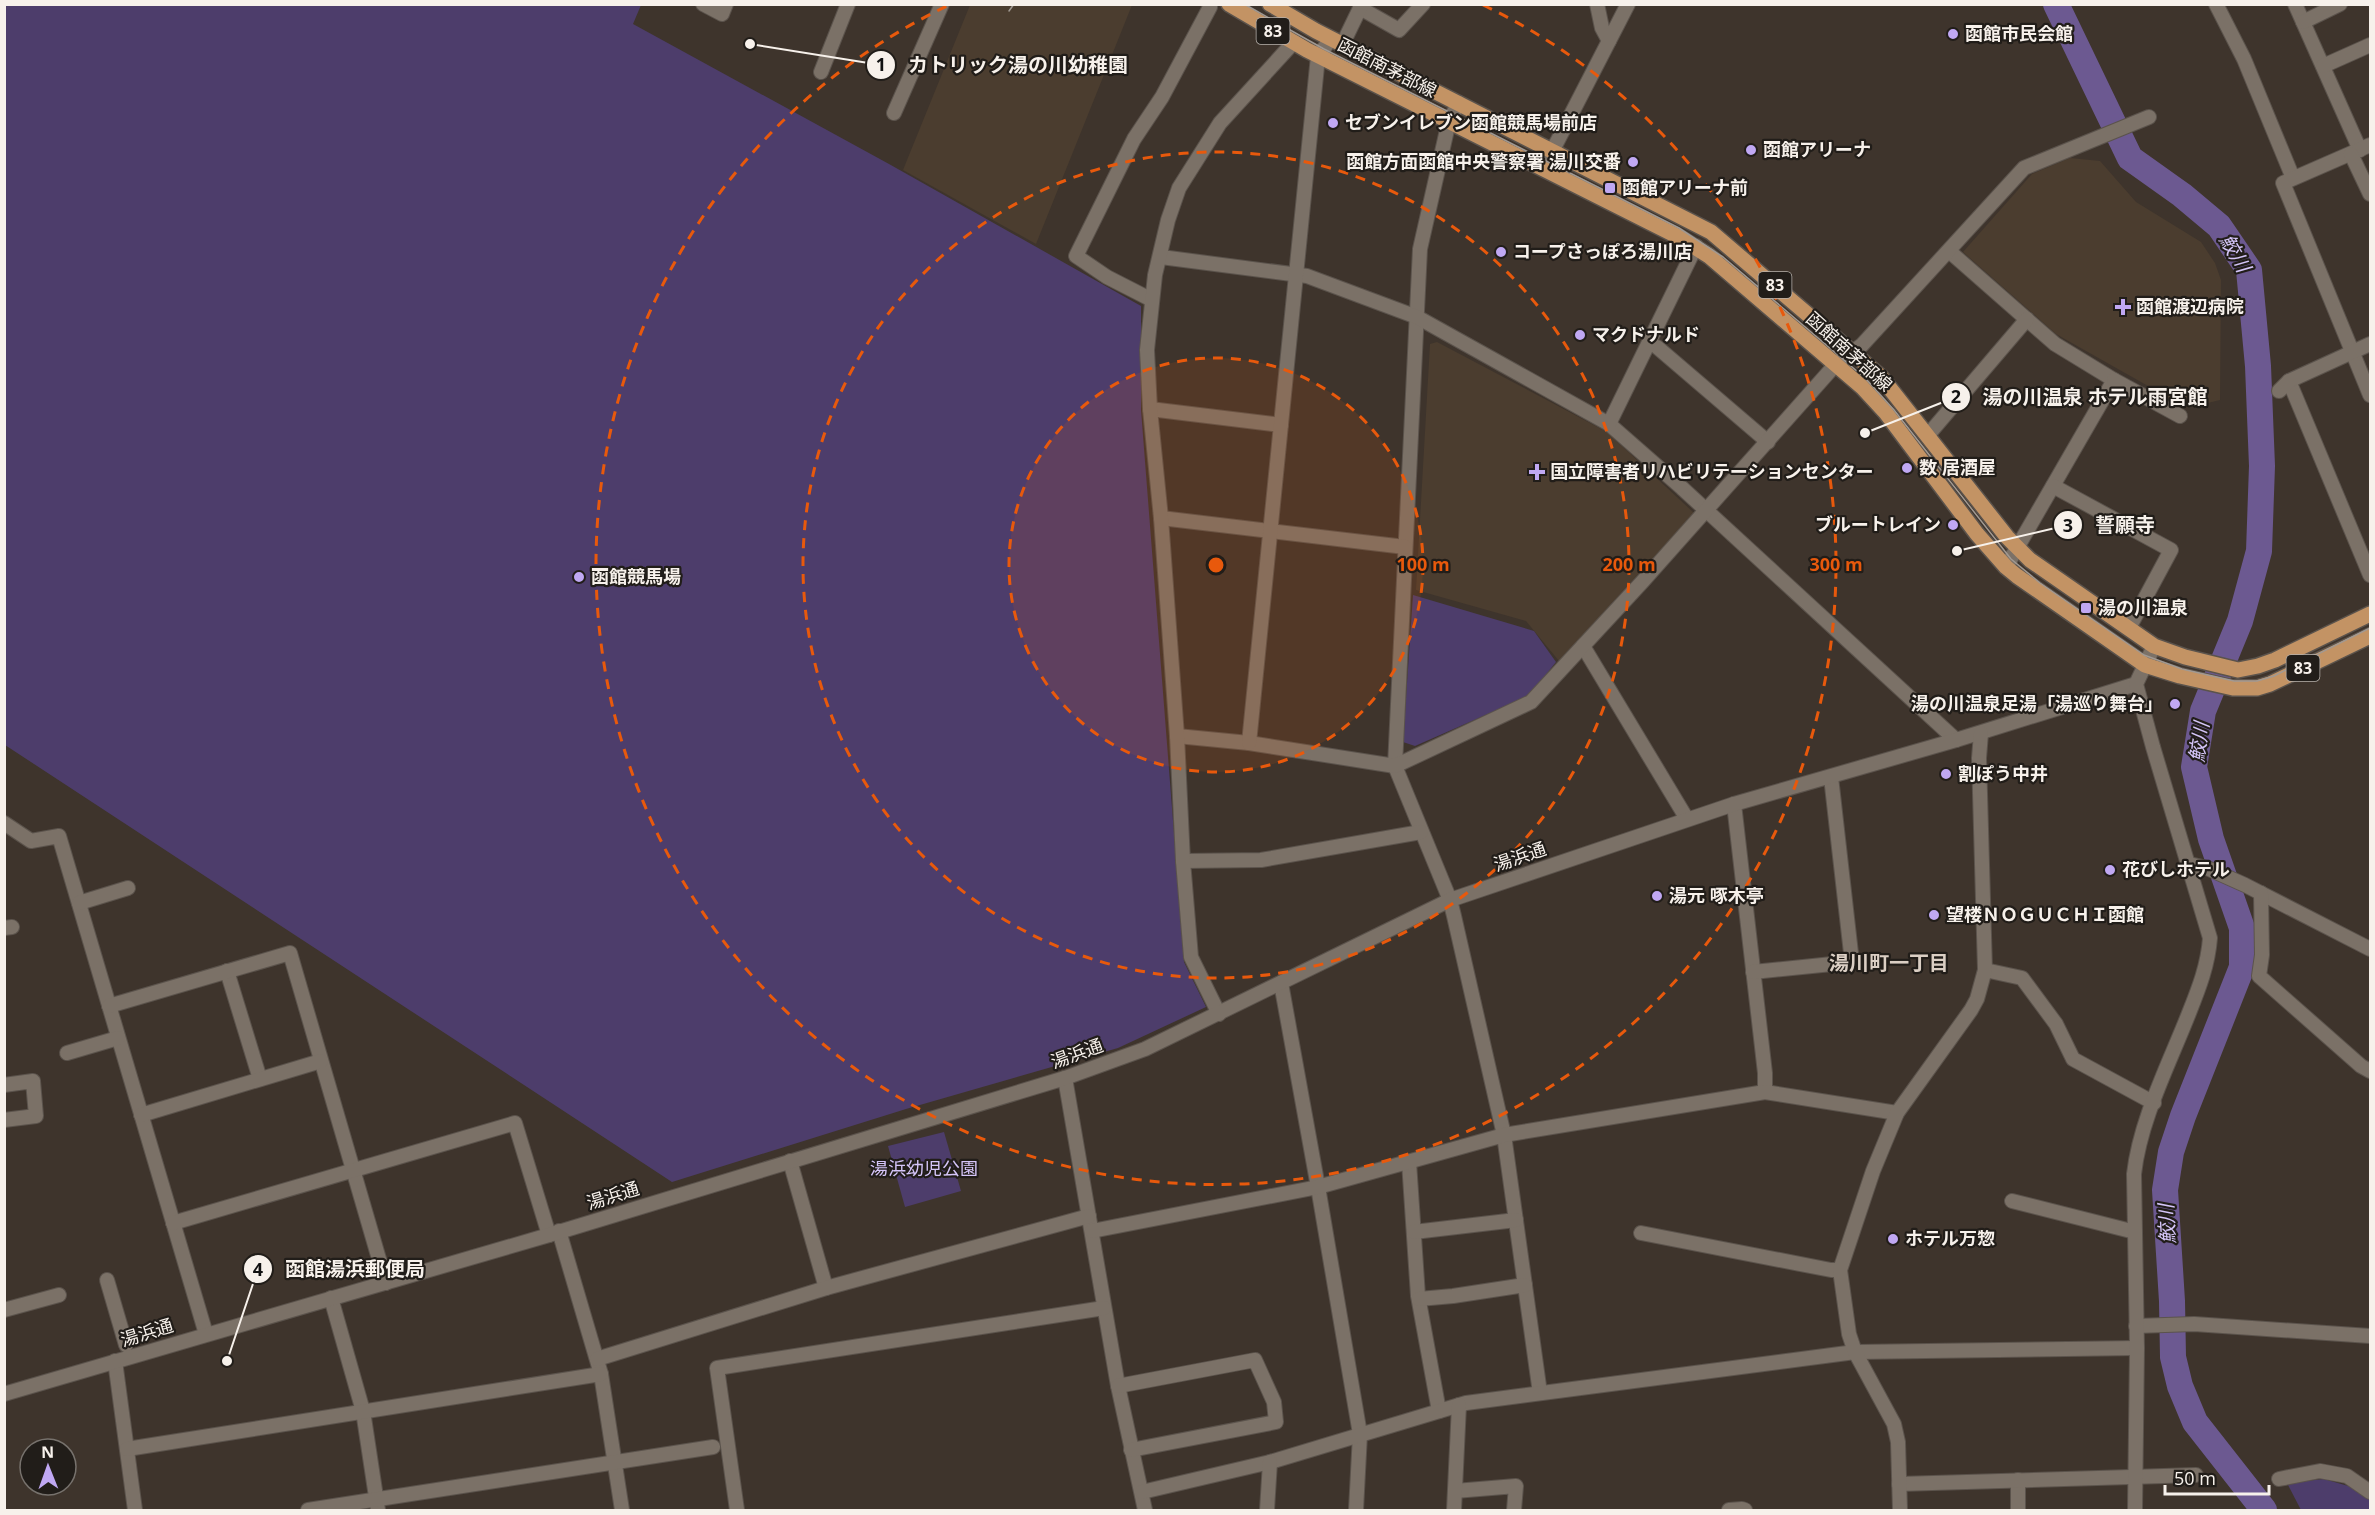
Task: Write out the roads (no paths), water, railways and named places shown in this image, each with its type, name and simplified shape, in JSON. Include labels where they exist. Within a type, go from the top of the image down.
[{"type":"main road","name":"函館南茅部線","points":[[1229,4],[1318,56],[1696,246],[1862,387],[1886,413],[1977,534],[2007,567],[2145,664],[2233,688],[2257,688],[2270,684],[2370,636]]},
{"type":"main road","name":"函館南茅部線","points":[[1270,4],[1331,39],[1711,232],[1854,352],[1885,381],[2017,548],[2030,560],[2154,646],[2203,662],[2238,670],[2275,660],[2370,614]]},
{"type":"street","points":[[703,4],[722,14],[726,4]]},
{"type":"street","points":[[821,72],[848,4]]},
{"type":"street","points":[[894,113],[942,4]]},
{"type":"street","points":[[1347,35],[1361,6],[1399,30],[1423,4]]},
{"type":"street","points":[[1597,4],[1602,28],[1609,41]]},
{"type":"street","points":[[1543,169],[1628,4]]},
{"type":"street","points":[[2216,4],[2244,59],[2293,178]]},
{"type":"street","points":[[2295,4],[2360,149],[2370,194]]},
{"type":"street","points":[[2303,22],[2340,4]]},
{"type":"street","points":[[1152,300],[1107,277],[1076,256],[1134,139],[1162,97],[1210,7]]},
{"type":"street","points":[[1249,743],[1318,56],[1331,39]]},
{"type":"street","points":[[1219,1014],[1191,957],[1183,861],[1177,736],[1147,350],[1155,275],[1168,220],[1179,188],[1220,123],[1293,43]]},
{"type":"street","points":[[2323,66],[2370,45]]},
{"type":"street","points":[[1459,103],[1449,121],[1420,249],[1395,766],[1450,900],[1504,1135],[1540,1393]]},
{"type":"street","points":[[1177,736],[1249,743],[1395,766],[1531,702],[1706,511],[1836,364],[1854,352],[2024,168],[2149,117]]},
{"type":"street","points":[[2360,149],[2283,183],[2370,395]]},
{"type":"street","points":[[1610,424],[1696,246]]},
{"type":"street","points":[[1949,251],[2055,344],[2180,416]]},
{"type":"street","points":[[1161,257],[1297,274],[1417,317],[1610,424],[1956,740]]},
{"type":"street","points":[[1928,435],[2027,319]]},
{"type":"street","points":[[2370,344],[2284,386],[2370,575]]},
{"type":"street","points":[[1657,347],[1768,442]]},
{"type":"street","points":[[2007,567],[2114,380]]},
{"type":"street","points":[[1150,409],[1281,425]]},
{"type":"street","points":[[2053,486],[2171,550],[2129,628]]},
{"type":"street","points":[[1161,518],[1405,547]]},
{"type":"street","points":[[1583,646],[1687,819]]},
{"type":"street","points":[[2135,1510],[2137,1347],[2134,1174],[2136,1158],[2142,1134],[2208,959],[2210,938],[2136,684],[2154,646]]},
{"type":"street","name":"湯浜通","points":[[4,1394],[554,1233],[1065,1078],[1145,1049],[1450,900],[1734,804],[1981,733],[2136,684]]},
{"type":"street","points":[[1900,1510],[1898,1442],[1894,1424],[1855,1352],[1849,1334],[1840,1270],[1873,1171],[1897,1113],[1971,1010],[1977,999],[1985,970],[1979,758],[1981,733]]},
{"type":"street","points":[[1753,972],[1852,962],[1831,777]]},
{"type":"street","points":[[1734,804],[1765,1092]]},
{"type":"street","points":[[4,823],[31,841],[59,836],[206,1334]]},
{"type":"street","points":[[1183,861],[1261,860],[1421,832]]},
{"type":"street","points":[[2189,864],[2207,868],[2245,885],[2370,949]]},
{"type":"street","points":[[79,903],[129,888]]},
{"type":"street","points":[[2261,893],[2262,956],[2259,976],[2361,1066],[2370,1071]]},
{"type":"street","points":[[109,1006],[290,953],[386,1283]]},
{"type":"street","points":[[1985,970],[2022,978],[2056,1024],[2073,1059],[2154,1103]]},
{"type":"street","points":[[227,971],[260,1079]]},
{"type":"street","points":[[1281,983],[1360,1434],[1356,1510]]},
{"type":"street","points":[[67,1053],[118,1038]]},
{"type":"street","points":[[141,1116],[321,1061]]},
{"type":"street","points":[[1065,1078],[1118,1386],[1145,1510]]},
{"type":"street","points":[[4,1084],[33,1081],[36,1116],[4,1119]]},
{"type":"street","points":[[1092,1231],[1318,1187],[1504,1135],[1765,1092],[1897,1113]]},
{"type":"street","points":[[174,1222],[515,1122],[597,1359],[622,1510]]},
{"type":"street","points":[[790,1161],[826,1288]]},
{"type":"street","points":[[1409,1162],[1419,1299],[1439,1411]]},
{"type":"street","points":[[2012,1202],[2135,1232]]},
{"type":"street","points":[[597,1359],[826,1288],[1089,1216]]},
{"type":"street","points":[[1413,1232],[1516,1220]]},
{"type":"street","points":[[1641,1233],[1830,1270],[1840,1270]]},
{"type":"street","points":[[107,1280],[126,1345]]},
{"type":"street","points":[[1419,1299],[1525,1285]]},
{"type":"street","points":[[5,1305],[59,1294]]},
{"type":"street","points":[[332,1298],[363,1411],[377,1505]]},
{"type":"street","points":[[737,1510],[717,1368],[1104,1308]]},
{"type":"street","points":[[2136,1326],[2189,1324],[2370,1336]]},
{"type":"street","points":[[1142,1492],[1270,1462],[1460,1405],[1540,1393],[1855,1352],[2137,1347]]},
{"type":"street","points":[[1118,1386],[1255,1360],[1274,1402],[1276,1422],[1131,1450]]},
{"type":"street","points":[[115,1361],[135,1510]]},
{"type":"street","points":[[127,1449],[601,1374]]},
{"type":"street","points":[[1454,1510],[1460,1405]]},
{"type":"street","points":[[308,1510],[377,1505],[615,1462],[713,1447]]},
{"type":"street","points":[[1267,1510],[1270,1462]]},
{"type":"street","points":[[2279,1479],[2320,1472],[2347,1476],[2370,1492]]},
{"type":"street","points":[[1899,1484],[2196,1475]]},
{"type":"street","points":[[2018,1480],[2018,1510]]},
{"type":"street","points":[[1455,1491],[1515,1486],[1514,1510]]},
{"type":"street","points":[[1729,1510],[1745,1510]]},
{"type":"waterway","name":"鮫川","points":[[2056,4],[2130,158],[2182,195],[2219,226],[2249,270],[2258,366],[2262,466],[2259,551],[2240,621],[2203,711],[2194,767],[2211,839],[2242,928],[2242,967],[2183,1116],[2171,1152],[2165,1190],[2173,1357],[2180,1386],[2195,1422],[2264,1510]]},
{"type":"tram line","points":[[1009,11],[1014,4]]},
{"type":"tram line","points":[[1244,4],[1324,49],[1679,228],[1723,257],[1865,378],[1894,410],[2011,559],[2040,583],[2144,655],[2182,669],[2234,681],[2257,681],[2274,676],[2370,628]]},
{"type":"place","name":"函館市民会館","points":[[1953,34]]},
{"type":"place","name":"カトリック湯の川幼稚園","points":[[750,44]]},
{"type":"place","name":"セブンイレブン函館競馬場前店","points":[[1333,123]]},
{"type":"place","name":"函館アリーナ","points":[[1751,150]]},
{"type":"place","name":"函館方面函館中央警察署 湯川交番","points":[[1633,162]]},
{"type":"place","name":"函館アリーナ前","points":[[1610,188]]},
{"type":"place","name":"コープさっぽろ湯川店","points":[[1501,252]]},
{"type":"place","name":"函館渡辺病院","points":[[2123,307]]},
{"type":"place","name":"マクドナルド","points":[[1580,335]]},
{"type":"place","name":"湯の川温泉 ホテル雨宮館","points":[[1865,433]]},
{"type":"place","name":"数 居酒屋","points":[[1907,468]]},
{"type":"place","name":"国立障害者リハビリテーションセンター","points":[[1537,472]]},
{"type":"place","name":"ブルートレイン","points":[[1953,525]]},
{"type":"place","name":"誓願寺","points":[[1957,551]]},
{"type":"place","name":"函館競馬場","points":[[579,577]]},
{"type":"place","name":"湯の川温泉","points":[[2086,608]]},
{"type":"place","name":"湯の川温泉足湯「湯巡り舞台」","points":[[2175,704]]},
{"type":"place","name":"割ぽう中井","points":[[1946,774]]},
{"type":"place","name":"花びしホテル","points":[[2110,870]]},
{"type":"place","name":"湯元 啄木亭","points":[[1657,896]]},
{"type":"place","name":"望楼ＮＯＧＵＣＨＩ函館","points":[[1934,915]]},
{"type":"place","name":"ホテル万惣","points":[[1893,1239]]},
{"type":"place","name":"函館湯浜郵便局","points":[[227,1361]]},
{"type":"district","name":"湯川町一丁目","points":[[1889,963]]},
{"type":"park label","name":"湯浜幼児公園","points":[[924,1169]]}]
